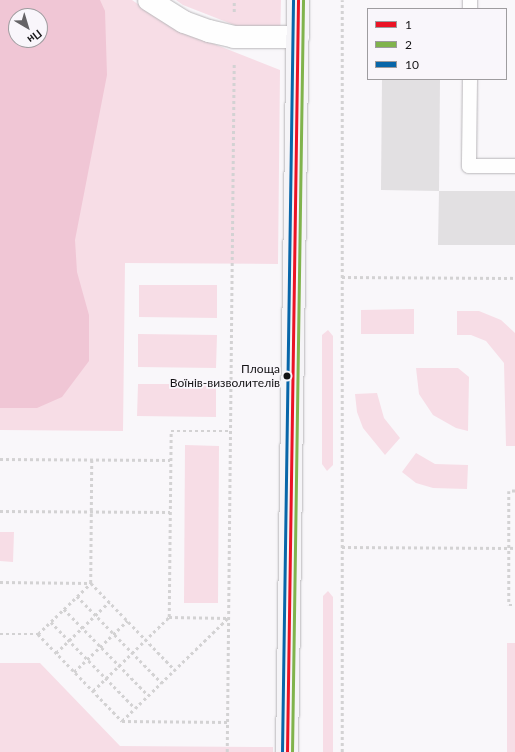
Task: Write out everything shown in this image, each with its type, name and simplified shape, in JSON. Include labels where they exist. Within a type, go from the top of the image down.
[{"type":"main road","points":[[287,752],[290,377],[298,0]]},
{"type":"street","points":[[150,0],[184,22],[234,37],[298,37]]},
{"type":"lane","points":[[470,80],[469,166],[515,166]]},
{"type":"path","points":[[342,0],[342,752]]},
{"type":"path","points":[[227,752],[234,37]]},
{"type":"path","points":[[342,277],[515,278]]},
{"type":"path","points":[[93,691],[169,617],[171,431],[230,431]]},
{"type":"path","points":[[0,459],[170,460]]},
{"type":"path","points":[[92,460],[91,583],[175,670]]},
{"type":"path","points":[[515,491],[509,491],[510,605],[515,605]]},
{"type":"path","points":[[0,511],[170,512]]},
{"type":"path","points":[[342,547],[515,548]]},
{"type":"path","points":[[0,582],[91,583]]},
{"type":"path","points":[[0,634],[38,634],[91,583]]},
{"type":"path","points":[[77,596],[162,683]]},
{"type":"path","points":[[56,653],[109,602]]},
{"type":"path","points":[[64,609],[148,695]]},
{"type":"path","points":[[169,617],[229,618]]},
{"type":"path","points":[[122,721],[229,618]]},
{"type":"path","points":[[74,672],[127,621]]},
{"type":"path","points":[[51,622],[135,708]]},
{"type":"path","points":[[38,634],[122,721],[228,722]]},
{"type":"shaded area","points":[[0,0],[132,0],[171,27],[280,70],[278,264],[125,263],[123,431],[0,430]]},
{"type":"shaded area","points":[[0,0],[100,0],[105,11],[107,75],[75,240],[77,272],[89,315],[89,361],[62,397],[37,408],[0,408]]},
{"type":"shaded area","points":[[176,0],[281,0],[280,43],[183,5]]},
{"type":"shaded area","points":[[139,285],[217,285],[217,318],[139,317]]},
{"type":"shaded area","points":[[414,309],[414,334],[361,334],[361,310]]},
{"type":"shaded area","points":[[457,311],[479,311],[501,320],[515,333],[515,446],[506,446],[504,363],[486,341],[471,335],[457,335]]},
{"type":"shaded area","points":[[328,330],[333,336],[333,465],[327,471],[322,464],[322,335]]},
{"type":"shaded area","points":[[138,334],[217,335],[216,368],[138,367]]},
{"type":"shaded area","points":[[416,368],[458,368],[469,377],[468,431],[456,428],[433,415],[419,394]]},
{"type":"shaded area","points":[[138,384],[216,384],[216,417],[137,416]]},
{"type":"shaded area","points":[[377,393],[384,418],[400,438],[385,455],[363,428],[357,412],[355,394]]},
{"type":"shaded area","points":[[185,445],[219,446],[218,603],[184,603]]},
{"type":"shaded area","points":[[416,453],[435,464],[468,465],[467,489],[433,488],[416,483],[402,472]]},
{"type":"shaded area","points":[[0,532],[14,532],[13,562],[0,561]]},
{"type":"shaded area","points":[[328,591],[333,597],[333,752],[323,752],[323,596]]},
{"type":"shaded area","points":[[507,643],[515,643],[515,752],[507,752]]},
{"type":"shaded area","points":[[0,663],[40,663],[120,746],[273,747],[273,752],[0,752]]},
{"type":"building","points":[[382,80],[440,80],[439,191],[381,190]]},
{"type":"building","points":[[439,191],[515,191],[515,245],[438,245]]},
{"type":"transit line","name":"10","points":[[282,752],[293,0]]},
{"type":"transit line","name":"1","points":[[287,752],[298,0]]},
{"type":"transit line","name":"2","points":[[292,752],[303,0]]},
{"type":"place","name":"Площа Воїнів-визволителів","points":[[287,376]]}]
